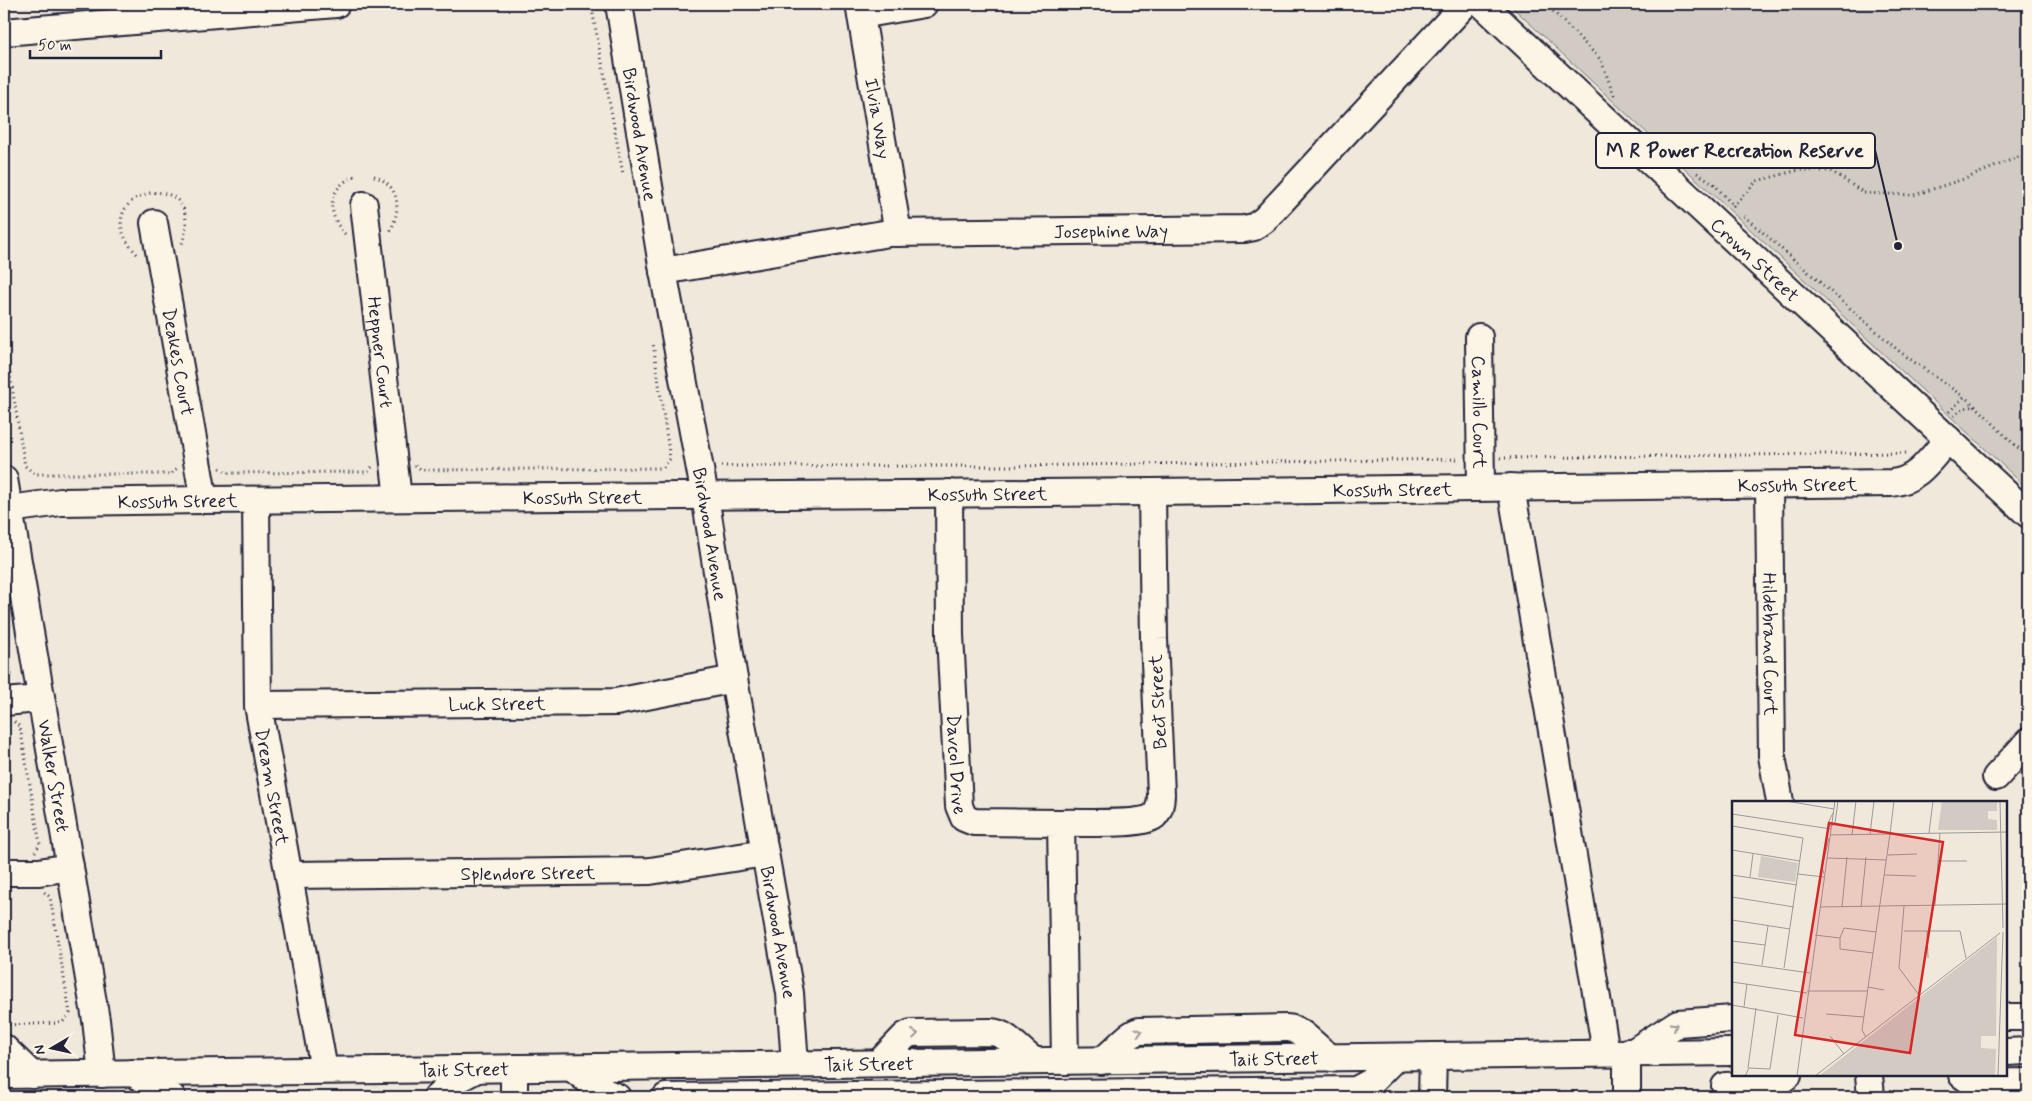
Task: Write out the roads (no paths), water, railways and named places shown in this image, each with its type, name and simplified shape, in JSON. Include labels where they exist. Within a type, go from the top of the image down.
[{"type":"street","points":[[4,32],[191,10],[336,4]]},
{"type":"street","name":"Birdwood Avenue","points":[[619,4],[663,271],[705,496],[734,679],[790,993],[795,1064]]},
{"type":"street","points":[[860,9],[924,4]]},
{"type":"street","name":"Josephine Way","points":[[663,271],[860,236],[898,233],[1244,229],[1254,227],[1264,220],[1465,4]]},
{"type":"street","name":"Crown Street","points":[[1482,4],[2028,514]]},
{"type":"street","name":"Ilvia Way","points":[[860,9],[898,233]]},
{"type":"street","name":"Heppner Court","points":[[364,205],[398,498]]},
{"type":"street","name":"Deakes Court","points":[[154,223],[204,500]]},
{"type":"street","name":"Camillo Court","points":[[1479,337],[1481,487]]},
{"type":"street","name":"Kossuth Street","points":[[7,512],[61,502],[1769,485],[1906,481],[1920,471],[1941,432]]},
{"type":"street","name":"Walker Street","points":[[4,479],[7,512],[96,1020],[102,1074]]},
{"type":"street","name":"Hildebrand Court","points":[[1769,485],[1772,756],[1780,801]]},
{"type":"street","points":[[1511,487],[1622,1052],[1627,1097]]},
{"type":"street","name":"Bect Street","points":[[1061,823],[1138,821],[1152,817],[1159,809],[1161,794],[1154,639],[1152,492]]},
{"type":"street","name":"Davcol Drive","points":[[949,493],[950,635],[960,811],[966,819],[980,823],[1061,823]]},
{"type":"street","name":"Dream Street","points":[[256,500],[258,706],[324,1070]]},
{"type":"street","name":"Luck Street","points":[[258,706],[616,702],[734,679]]},
{"type":"street","points":[[7,711],[40,699]]},
{"type":"street","points":[[1996,777],[2028,742]]},
{"type":"street","points":[[1061,823],[1065,1061]]},
{"type":"street","name":"Splendore Street","points":[[289,876],[650,871],[765,853]]},
{"type":"street","points":[[14,872],[70,867]]},
{"type":"street","points":[[2007,1017],[2028,1017]]},
{"type":"street","points":[[1622,1052],[1678,1023],[1732,1019]]},
{"type":"street","points":[[4,1048],[34,1079],[4,1091]]},
{"type":"street","points":[[2007,1052],[2028,1051]]},
{"type":"street","name":"Tait Street","points":[[34,1079],[133,1073],[1395,1058],[1622,1052],[1732,1052]]},
{"type":"street","points":[[1432,1056],[1432,1097]]},
{"type":"street","points":[[666,1097],[1356,1090],[1371,1082],[1395,1058]]},
{"type":"street","points":[[514,1068],[514,1097]]},
{"type":"street","points":[[572,1068],[600,1090],[617,1097]]},
{"type":"street","points":[[437,1097],[458,1079],[477,1069]]},
{"type":"street","points":[[133,1073],[172,1097]]},
{"type":"street","points":[[1725,1086],[1776,1084],[1787,1076]]},
{"type":"street","points":[[1869,1076],[1871,1097]]},
{"type":"street","points":[[1964,1076],[1973,1082],[2028,1082]]},
{"type":"place","name":"M R Power Recreation Reserve","points":[[1898,246]]}]
